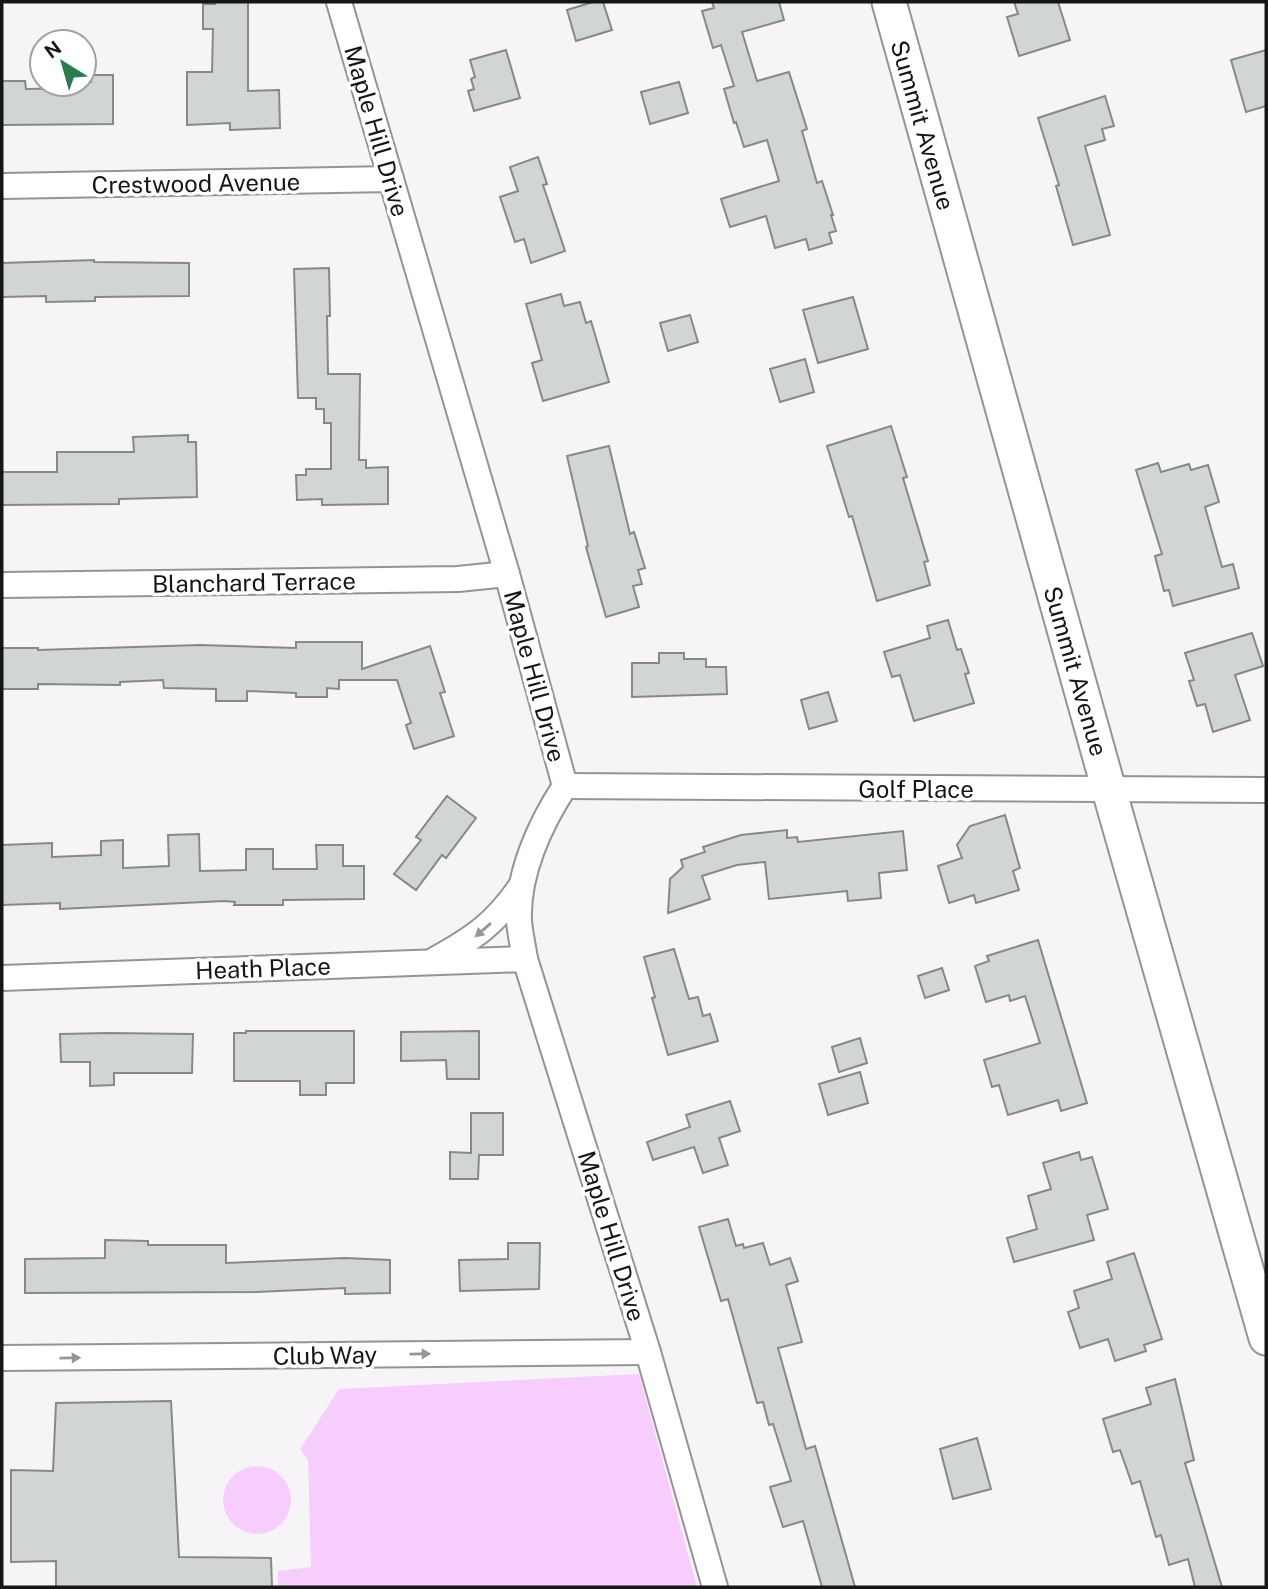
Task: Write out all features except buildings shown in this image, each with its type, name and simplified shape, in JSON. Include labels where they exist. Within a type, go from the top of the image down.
[{"type":"street","name":"Maple Hill Drive","points":[[339,2],[507,575],[565,786],[553,804],[536,841],[523,883],[519,919],[525,959],[648,1352],[715,1587]]},
{"type":"street","name":"Summit Avenue","points":[[889,2],[1109,790],[1266,1338]]},
{"type":"street","name":"Crestwood Avenue","points":[[2,186],[391,179]]},
{"type":"street","name":"Blanchard Terrace","points":[[2,585],[458,579],[507,575]]},
{"type":"street","name":"Golf Place","points":[[565,786],[1266,790]]},
{"type":"street","points":[[429,962],[470,940],[503,912],[523,883]]},
{"type":"street","name":"Heath Place","points":[[2,978],[525,959]]},
{"type":"street","name":"Club Way","points":[[2,1358],[648,1352]]},
{"type":"shaded area","points":[[639,1374],[697,1587],[278,1587],[278,1571],[311,1567],[308,1460],[300,1449],[339,1389]]},
{"type":"shaded area","points":[[257,1466],[270,1469],[281,1476],[288,1487],[291,1500],[288,1513],[281,1524],[270,1531],[257,1534],[244,1531],[233,1524],[226,1513],[223,1500],[226,1487],[233,1476],[244,1469]]}]
